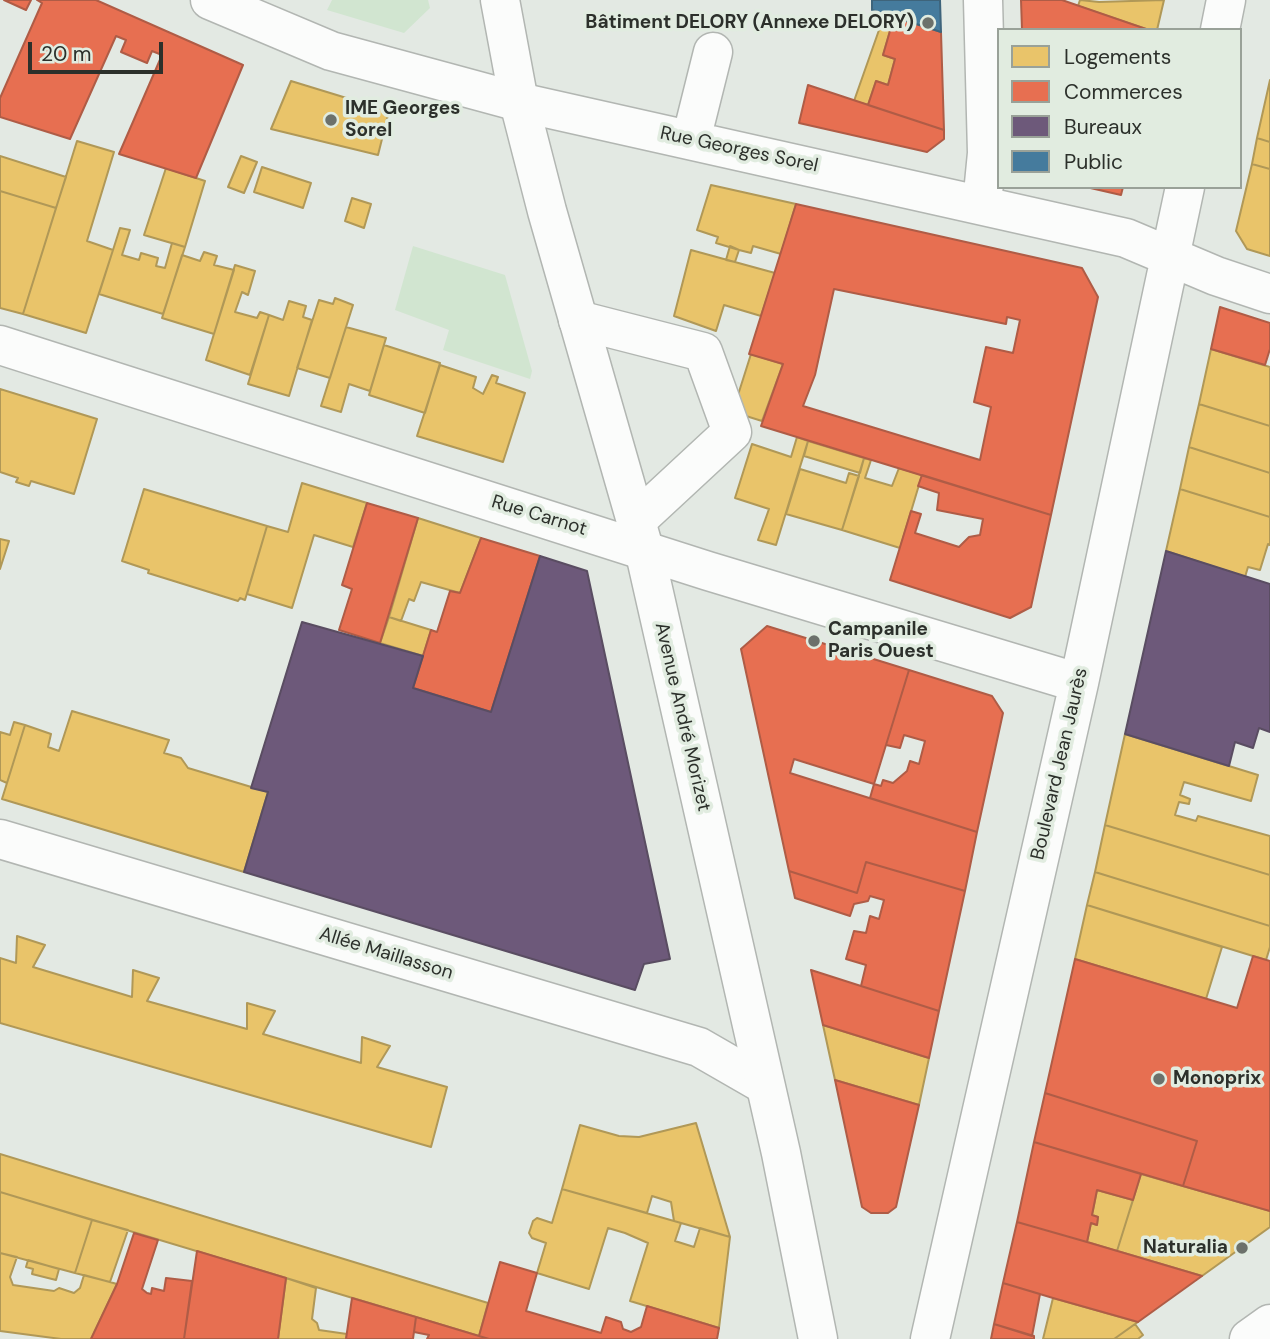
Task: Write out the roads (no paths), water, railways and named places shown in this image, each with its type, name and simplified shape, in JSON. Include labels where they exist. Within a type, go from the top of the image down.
[{"type":"street","name":"Rue Georges Sorel","points":[[210,0],[331,51],[519,102],[1126,238],[1216,276],[1270,294]]},
{"type":"street","name":"Avenue André Morizet","points":[[476,0],[519,102]]},
{"type":"street","name":"Avenue André Morizet","points":[[500,0],[519,102],[640,535],[765,1086],[818,1339]]},
{"type":"street","points":[[982,204],[987,153],[984,0]]},
{"type":"street","points":[[1220,28],[1226,0]]},
{"type":"street","points":[[691,140],[713,52]]},
{"type":"street","name":"Boulevard Jean Jaurès","points":[[930,1339],[1079,683],[1185,189]]},
{"type":"street","points":[[578,320],[704,352],[732,432],[640,535]]},
{"type":"street","name":"Rue Carnot","points":[[0,345],[640,535],[1079,683]]},
{"type":"street","name":"Allée Maillasson","points":[[0,839],[699,1047],[765,1086]]},
{"type":"street","points":[[1248,1339],[1270,1324]]},
{"type":"place","name":"Bâtiment DELORY (Annexe DELORY)","points":[[928,23]]},
{"type":"place","name":"IME Georges Sorel","points":[[331,120]]},
{"type":"place","name":"Campanile Paris Ouest","points":[[814,641]]},
{"type":"place","name":"Monoprix","points":[[1159,1079]]},
{"type":"place","name":"Naturalia","points":[[1242,1248]]}]
